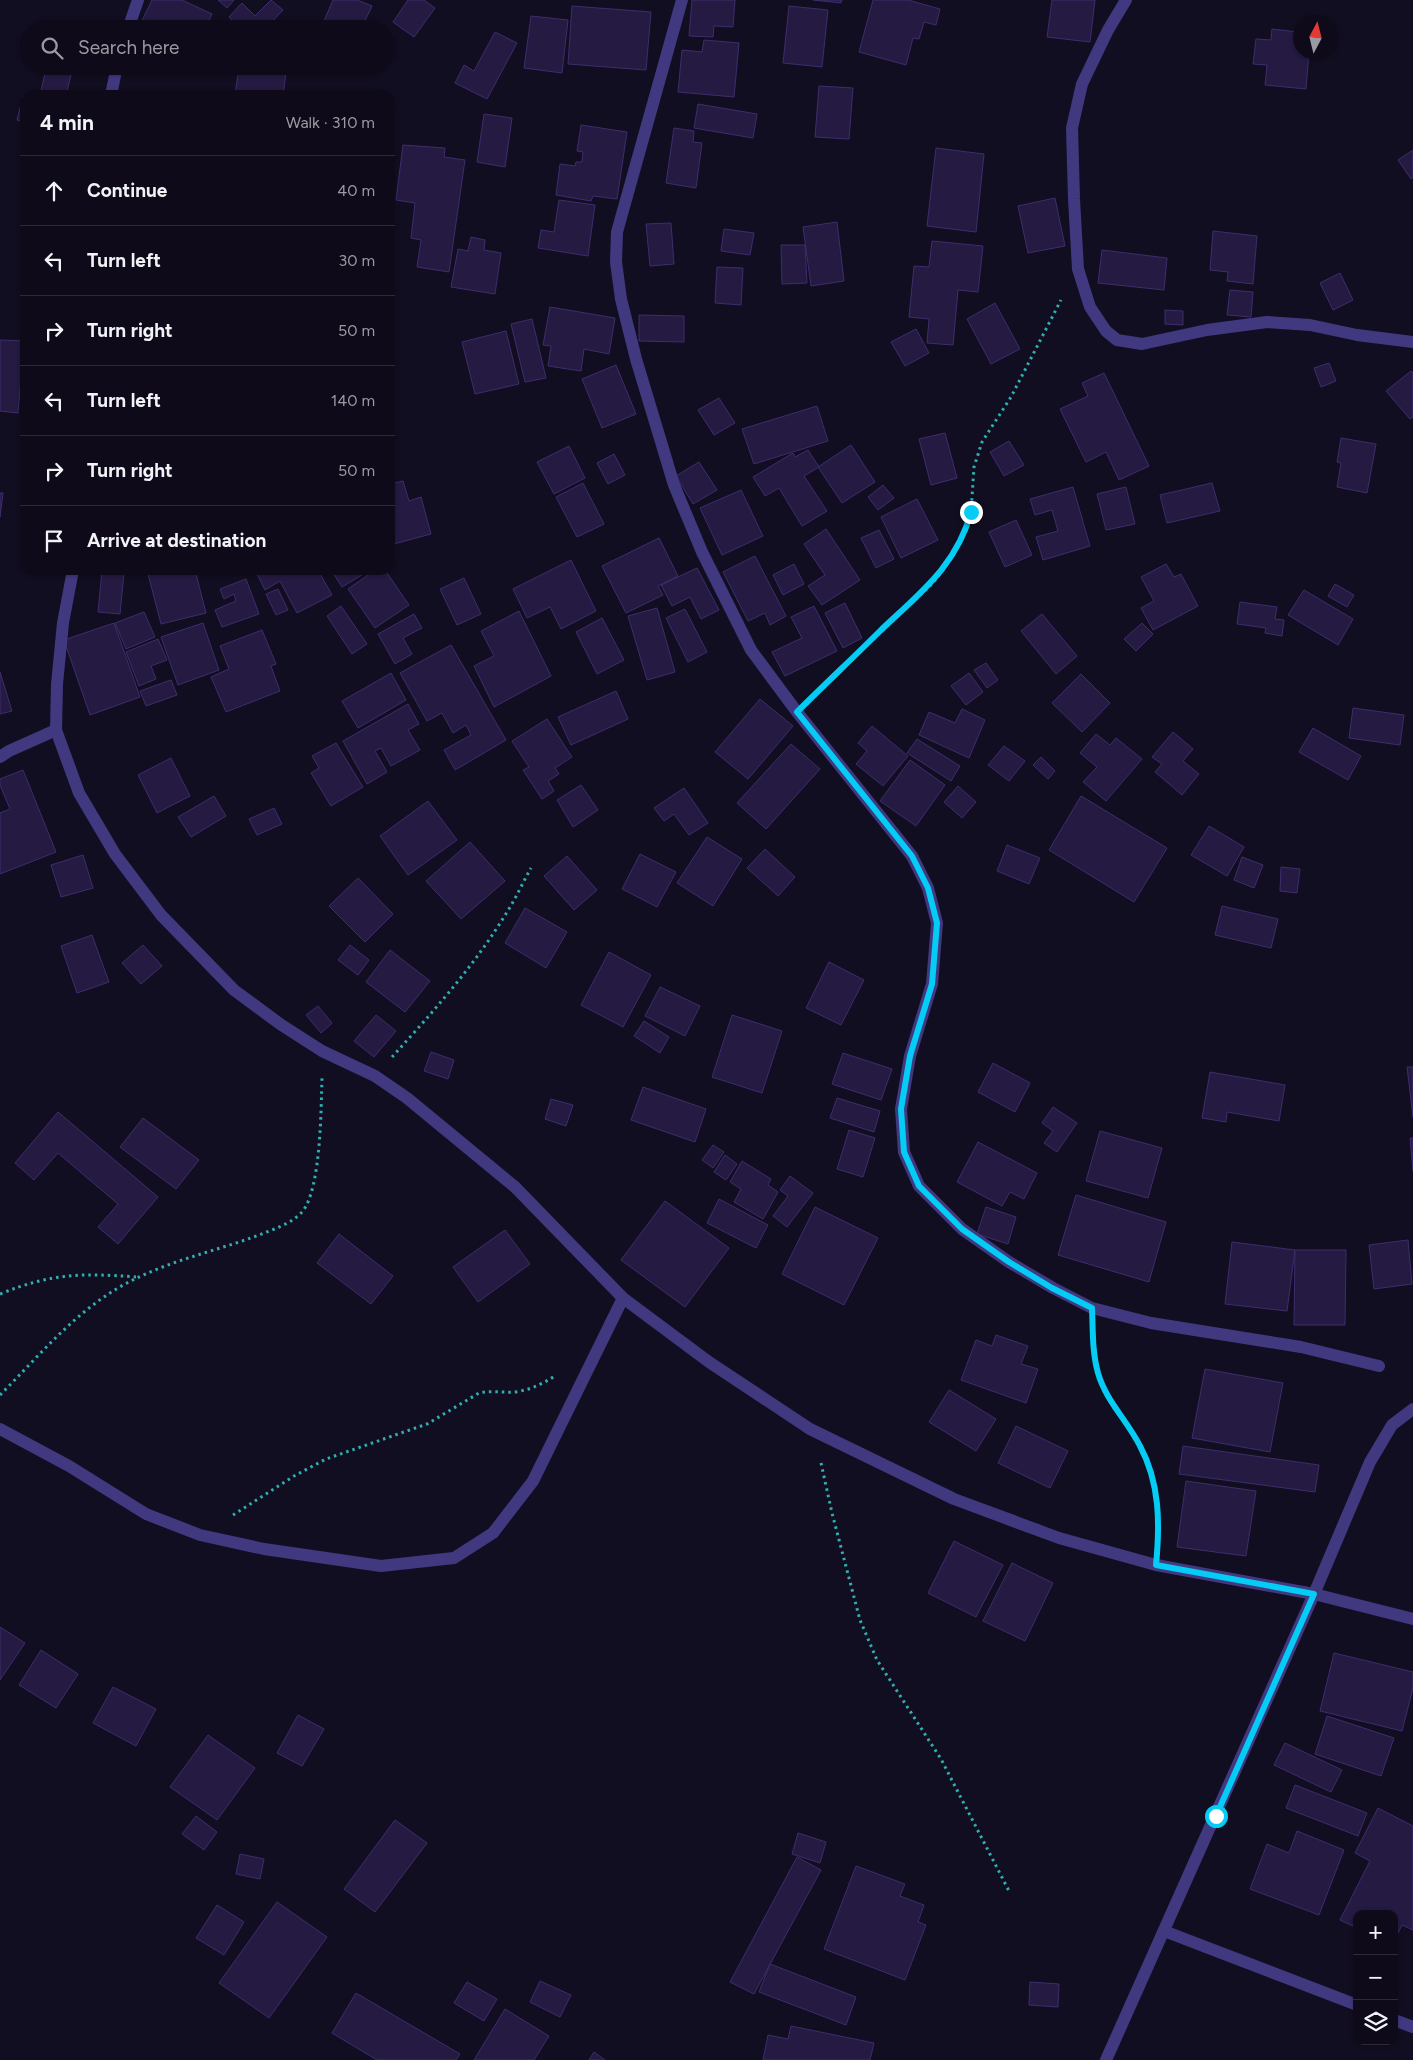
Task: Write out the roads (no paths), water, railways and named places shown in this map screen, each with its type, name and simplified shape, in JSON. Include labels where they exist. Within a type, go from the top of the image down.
[{"type":"street","points":[[131,20],[138,0]]},
{"type":"street","points":[[682,0],[617,232],[616,262],[621,299],[656,430],[674,485],[702,552],[751,650],[797,712],[912,856],[928,888],[937,923],[932,984],[910,1056],[901,1109],[904,1152],[919,1186],[970,1235],[1009,1262],[1052,1288],[1092,1308],[1151,1323],[1301,1347],[1379,1366]]},
{"type":"street","points":[[1126,0],[1108,30],[1082,84],[1072,128],[1078,269],[1090,307],[1106,332],[1117,340],[1142,344],[1207,330],[1268,322],[1310,325],[1357,335],[1413,342]]},
{"type":"street","points":[[112,90],[115,75]]},
{"type":"street","points":[[72,575],[63,623],[57,684],[56,730],[79,793],[116,854],[161,914],[234,990],[280,1024],[322,1051],[375,1076],[407,1098],[515,1187],[623,1298],[709,1362],[810,1429],[954,1499],[1059,1538],[1156,1565],[1314,1594],[1413,1619]]},
{"type":"street","points":[[0,757],[9,750],[56,730]]},
{"type":"street","points":[[0,1429],[69,1466],[146,1514],[200,1534],[264,1549],[381,1566],[454,1558],[493,1533],[532,1481],[623,1298]]},
{"type":"street","points":[[1106,2060],[1314,1594],[1370,1462],[1392,1425],[1413,1409]]},
{"type":"street","points":[[1164,1931],[1353,2003]]},
{"type":"street","points":[[1398,2021],[1413,2027]]}]
